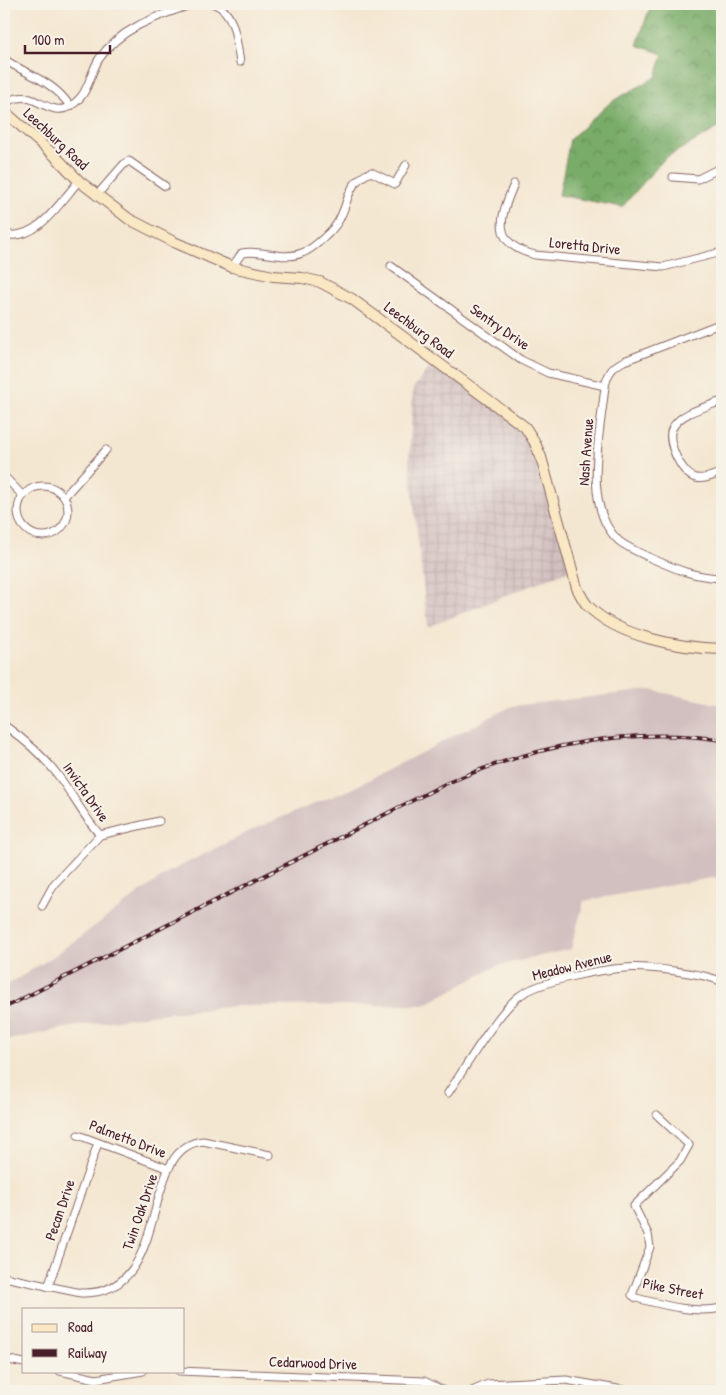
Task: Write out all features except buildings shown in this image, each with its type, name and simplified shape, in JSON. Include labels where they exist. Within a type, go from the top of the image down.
[{"type":"street","points":[[4,103],[19,97],[59,110],[70,106],[83,95],[98,61],[107,48],[126,32],[143,21],[193,4]]},
{"type":"street","points":[[214,4],[228,14],[240,62]]},
{"type":"street","points":[[4,59],[35,75],[64,97],[70,106]]},
{"type":"street","name":"Leechburg Road","points":[[4,111],[55,156],[79,182],[96,196],[151,230],[232,267],[273,276],[302,278],[332,287],[352,299],[525,427],[534,440],[541,457],[577,588],[586,604],[608,621],[669,644],[692,649],[722,649]]},
{"type":"street","points":[[96,196],[124,163],[129,161],[165,186]]},
{"type":"street","points":[[232,267],[242,253],[292,256],[304,253],[334,228],[340,219],[349,192],[364,175],[372,172],[396,184],[406,165]]},
{"type":"street","points":[[673,177],[698,180],[722,168]]},
{"type":"street","points":[[4,234],[12,237],[26,234],[40,223],[79,182]]},
{"type":"street","name":"Loretta Drive","points":[[514,184],[501,216],[501,226],[504,236],[518,251],[535,255],[663,267],[722,252]]},
{"type":"street","name":"Sentry Drive","points":[[390,266],[522,360],[548,373],[605,386]]},
{"type":"street","name":"Nash Avenue","points":[[722,323],[617,364],[608,373],[605,386],[596,482],[597,500],[608,527],[620,541],[644,555],[690,575],[722,578]]},
{"type":"street","points":[[722,401],[682,418],[672,430],[671,437],[677,458],[685,472],[692,477],[705,478],[722,472]]},
{"type":"street","points":[[64,497],[106,450]]},
{"type":"street","points":[[4,476],[23,496]]},
{"type":"street","points":[[42,486],[52,488],[64,497],[67,505],[66,518],[57,532],[43,536],[30,533],[19,519],[19,504],[23,496],[33,488],[42,486]]},
{"type":"street","name":"Invicta Drive","points":[[4,725],[37,752],[52,768],[84,817],[100,835],[159,821]]},
{"type":"street","points":[[42,906],[54,884],[100,835]]},
{"type":"street","name":"Meadow Avenue","points":[[448,1093],[508,1008],[517,998],[531,989],[582,975],[626,967],[703,976],[722,982]]},
{"type":"street","name":"Pike Street","points":[[657,1115],[689,1145],[680,1161],[634,1206],[650,1240],[650,1247],[632,1295],[636,1298],[676,1307],[700,1310],[722,1308]]},
{"type":"street","name":"Palmetto Drive","points":[[78,1135],[169,1169]]},
{"type":"street","name":"Twin Oak Drive","points":[[4,1277],[48,1287],[93,1294],[112,1288],[126,1277],[141,1254],[169,1169],[177,1153],[193,1142],[212,1143],[270,1155]]},
{"type":"street","name":"Pecan Drive","points":[[48,1287],[98,1143]]},
{"type":"street","points":[[4,1359],[22,1364]]},
{"type":"street","name":"Cedarwood Drive","points":[[185,1371],[424,1381],[432,1383],[444,1391]]},
{"type":"street","points":[[64,1372],[96,1379],[138,1372]]},
{"type":"street","points":[[472,1391],[488,1384],[566,1380],[629,1391]]},
{"type":"shaded area","points":[[435,360],[530,434],[572,569],[428,627],[409,460],[413,389]]},
{"type":"shaded area","points":[[651,690],[722,705],[722,876],[584,901],[571,949],[497,966],[424,1005],[238,1006],[150,1015],[65,1028],[4,1041],[4,987],[54,956],[167,873],[256,828],[351,789],[512,706]]},
{"type":"green space","points":[[651,4],[722,4],[722,126],[665,158],[622,207],[559,195],[570,139],[611,102],[656,77],[663,54],[637,45]]},
{"type":"railway","points":[[4,1008],[445,784],[478,771],[512,759],[580,742],[651,736],[686,736],[722,740]]}]
